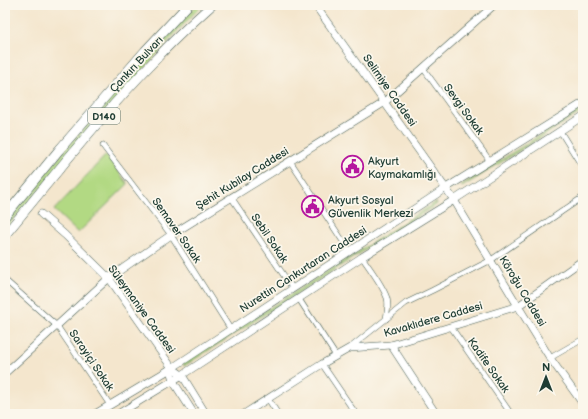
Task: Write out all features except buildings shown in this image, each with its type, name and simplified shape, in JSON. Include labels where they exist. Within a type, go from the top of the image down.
[{"type":"highway","name":"Çankırı Bulvarı","points":[[5,216],[59,150],[123,76],[188,5]]},
{"type":"highway","name":"Çankırı Bulvarı","points":[[5,235],[102,119],[157,57],[212,5]]},
{"type":"street","name":"Selimiye Caddesi","points":[[315,5],[446,188]]},
{"type":"street","name":"Şehit Kubilay Caddesi","points":[[5,373],[109,278],[171,235],[385,102],[494,5]]},
{"type":"street","name":"Sevgi Sokak","points":[[423,68],[490,161]]},
{"type":"street","name":"Nurettin Cankurtaran Caddesi","points":[[95,414],[171,369],[446,188],[583,102]]},
{"type":"street","name":"Nurettin Cankurtaran Caddesi","points":[[118,414],[173,381],[362,257],[454,200],[583,116]]},
{"type":"street","points":[[560,131],[583,168]]},
{"type":"street","name":"Semaver Sokak","points":[[103,146],[171,235],[231,330]]},
{"type":"street","points":[[290,161],[350,252]]},
{"type":"street","name":"Köroğu Caddesi","points":[[446,188],[550,358],[583,404]]},
{"type":"street","name":"Sebil Sokak","points":[[231,197],[293,289]]},
{"type":"street","points":[[350,348],[406,303],[491,260],[583,197]]},
{"type":"street","name":"Süleymaniye Caddesi","points":[[41,214],[65,234],[109,278],[171,369]]},
{"type":"street","points":[[362,257],[382,287],[387,298],[388,304],[386,320]]},
{"type":"street","name":"Kavaklıdere Caddesi","points":[[244,414],[322,364],[350,348],[391,345],[518,306],[583,260]]},
{"type":"street","name":"Sarayiçi Sokak","points":[[5,280],[57,326],[110,405]]},
{"type":"street","points":[[299,299],[336,356]]},
{"type":"street","name":"Kadife Sokak","points":[[451,327],[511,414]]},
{"type":"street","points":[[550,358],[583,339]]},
{"type":"street","points":[[391,345],[436,414]]},
{"type":"street","points":[[322,364],[356,414]]},
{"type":"street","points":[[171,369],[182,375],[206,414]]},
{"type":"street","points":[[171,369],[173,381],[194,414]]},
{"type":"street","points":[[268,399],[278,414]]},
{"type":"green space","points":[[197,5],[202,5],[170,39],[5,229],[5,222],[51,166],[122,84]]},
{"type":"green space","points":[[583,108],[583,111],[462,187],[461,185]]},
{"type":"green space","points":[[106,155],[128,184],[78,233],[54,210]]},
{"type":"green space","points":[[436,202],[437,204],[184,366],[183,363]]},
{"type":"place","name":"Akyurt Kaymakamlığı","points":[[352,167]]},
{"type":"place","name":"Akyurt Sosyal Güvenlik Merkezi","points":[[313,206]]}]
